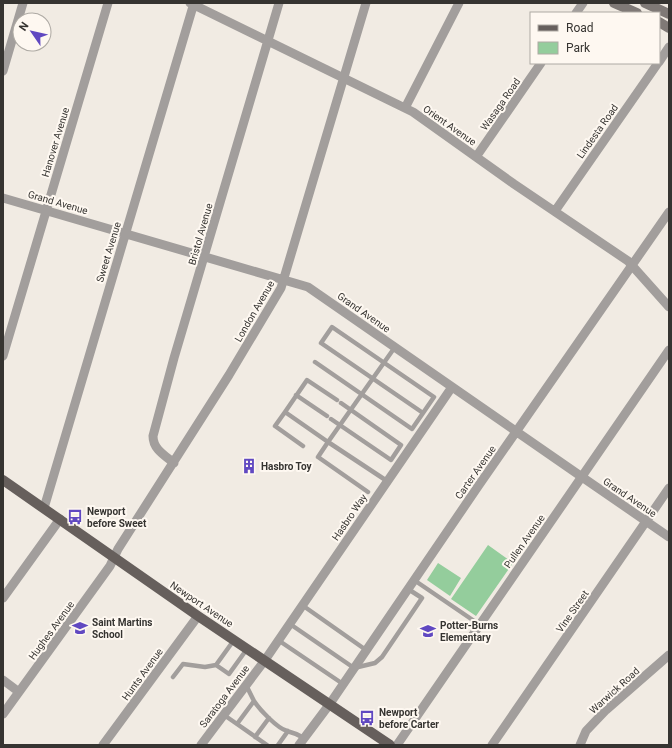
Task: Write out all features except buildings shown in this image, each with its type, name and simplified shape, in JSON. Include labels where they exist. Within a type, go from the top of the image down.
[{"type":"main road","name":"Newport Avenue","points":[[4,482],[60,519],[198,616],[390,745]]},
{"type":"street","points":[[3,72],[23,3]]},
{"type":"street","name":"Hanover Avenue","points":[[3,356],[108,3]]},
{"type":"street","name":"Bristol Avenue","points":[[174,463],[158,450],[153,443],[154,436],[174,358],[279,3]]},
{"type":"street","name":"London Avenue","points":[[114,557],[233,369],[281,288],[366,3]]},
{"type":"street","points":[[405,108],[459,3]]},
{"type":"street","points":[[577,12],[583,3]]},
{"type":"street","points":[[614,3],[635,12]]},
{"type":"street","points":[[645,3],[668,12]]},
{"type":"street","name":"Orient Avenue","points":[[192,4],[413,112],[476,158],[628,261],[669,308]]},
{"type":"street","name":"Sweet Avenue","points":[[44,508],[192,4]]},
{"type":"street","name":"Lindesta Road","points":[[660,59],[669,47]]},
{"type":"street","name":"Wasaga Road","points":[[476,158],[541,64]]},
{"type":"street","name":"Lindesta Road","points":[[555,211],[657,64]]},
{"type":"street","name":"Grand Avenue","points":[[3,198],[308,287],[669,536]]},
{"type":"street","name":"Carter Avenue","points":[[302,742],[330,705],[414,580],[669,212]]},
{"type":"street","name":"Pullen Avenue","points":[[397,745],[669,350]]},
{"type":"street","name":"Hasbro Way","points":[[264,660],[452,387]]},
{"type":"street","name":"Vine Street","points":[[492,745],[669,488]]},
{"type":"street","points":[[3,598],[60,519]]},
{"type":"street","name":"Hughes Avenue","points":[[3,714],[110,566],[114,557]]},
{"type":"street","name":"Hunts Avenue","points":[[104,745],[198,616]]},
{"type":"street","name":"Warwick Road","points":[[580,745],[586,731],[606,710],[669,655]]},
{"type":"street","name":"Saratoga Avenue","points":[[202,745],[264,660]]},
{"type":"street","points":[[3,680],[19,692]]},
{"type":"lane","points":[[663,25],[668,12]]},
{"type":"lane","points":[[315,362],[412,429],[423,413],[434,397],[332,327],[321,343],[423,413]]},
{"type":"lane","points":[[368,492],[318,457],[350,409],[395,347]]},
{"type":"lane","points":[[296,395],[391,460],[401,445],[307,380],[296,395],[275,426],[303,446]]},
{"type":"lane","points":[[285,412],[387,481]]},
{"type":"lane","points":[[414,580],[480,625]]},
{"type":"lane","points":[[290,624],[354,668],[375,664],[422,598],[408,589]]},
{"type":"lane","points":[[302,605],[366,650]]},
{"type":"lane","points":[[173,677],[183,664],[205,667],[216,665],[234,640]]},
{"type":"lane","points":[[278,640],[343,684]]},
{"type":"lane","points":[[216,665],[229,674],[247,649]]},
{"type":"lane","points":[[246,685],[254,701],[269,718],[288,731],[294,732],[302,742]]},
{"type":"lane","points":[[237,724],[254,701]]},
{"type":"lane","points":[[224,715],[267,745]]},
{"type":"lane","points":[[255,737],[269,718]]},
{"type":"lane","points":[[278,745],[288,731]]},
{"type":"green space","points":[[488,545],[513,563],[476,616],[451,599]]},
{"type":"green space","points":[[438,563],[461,578],[450,596],[427,580]]},
{"type":"place","name":"Hasbro Toy","points":[[249,466]]},
{"type":"place","name":"Newport before Sweet","points":[[75,517]]},
{"type":"place","name":"Saint Martins School","points":[[80,628]]},
{"type":"place","name":"Potter-Burns Elementary","points":[[428,631]]},
{"type":"place","name":"Newport before Carter","points":[[367,718]]}]
